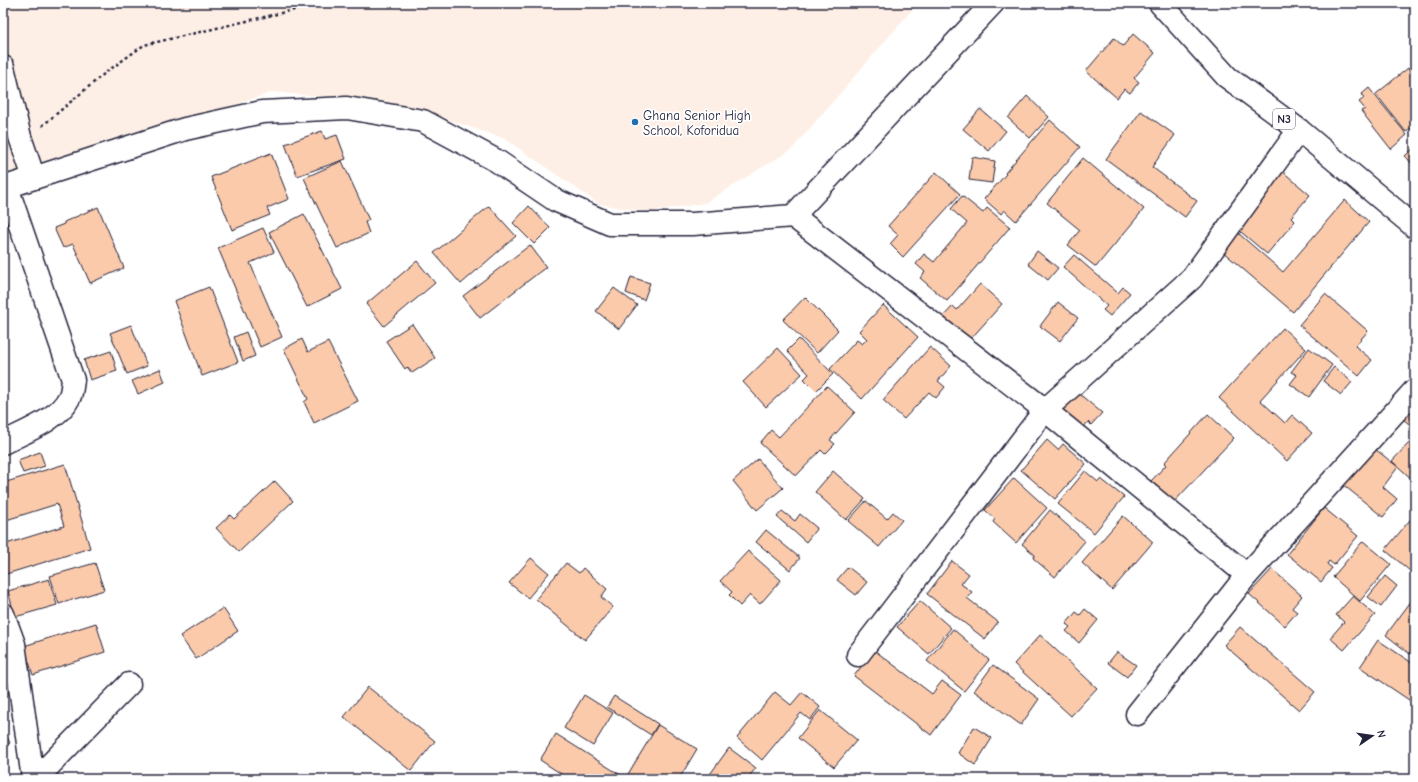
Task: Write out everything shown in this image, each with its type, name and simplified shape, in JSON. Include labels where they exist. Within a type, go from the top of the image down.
[{"type":"street","points":[[794,216],[993,3]]},
{"type":"street","name":"N3","points":[[1160,3],[1227,77],[1300,130],[1415,227]]},
{"type":"street","points":[[4,77],[20,137],[34,178]]},
{"type":"street","points":[[3,443],[58,414],[70,398],[73,380],[5,187],[185,130],[262,112],[347,108],[423,121],[497,161],[554,200],[610,224],[693,224],[794,216],[1045,410],[1247,575]]},
{"type":"street","points":[[858,655],[1045,410],[1192,278],[1300,130]]},
{"type":"street","points":[[1138,714],[1247,575],[1415,390]]},
{"type":"street","points":[[3,614],[14,644],[33,779]]},
{"type":"street","points":[[36,779],[129,684]]},
{"type":"path","points":[[37,130],[105,73],[144,45],[324,3]]},
{"type":"shaded area","name":"Ghana Senior High School, Koforidua","points":[[3,3],[918,3],[792,149],[705,203],[648,212],[599,204],[505,139],[405,105],[273,92],[3,181]]},
{"type":"building","points":[[1406,3],[1415,3],[1415,13]]},
{"type":"building","points":[[1133,34],[1155,53],[1134,78],[1139,82],[1130,93],[1124,89],[1117,98],[1086,71],[1114,38],[1123,46]]},
{"type":"building","points":[[1408,68],[1412,73],[1415,71],[1415,125],[1406,132],[1376,94]]},
{"type":"building","points":[[1369,88],[1407,135],[1391,149],[1361,111],[1365,109],[1359,102],[1364,98],[1362,94]]},
{"type":"building","points":[[1027,96],[1049,117],[1030,138],[1008,118]]},
{"type":"building","points":[[980,109],[1006,131],[989,151],[963,129]]},
{"type":"building","points":[[1141,111],[1175,135],[1152,167],[1197,201],[1185,217],[1106,159]]},
{"type":"building","points":[[1050,120],[1080,147],[1016,221],[1004,210],[1001,214],[984,199]]},
{"type":"building","points":[[322,131],[325,139],[337,135],[346,159],[297,176],[285,144]]},
{"type":"building","points":[[1415,147],[1415,167],[1405,156]]},
{"type":"building","points":[[271,153],[289,199],[267,208],[270,215],[232,230],[211,177]]},
{"type":"building","points":[[972,157],[995,161],[992,183],[969,180]]},
{"type":"building","points":[[1083,158],[1144,209],[1096,267],[1068,245],[1080,230],[1047,203]]},
{"type":"building","points":[[342,161],[369,220],[365,222],[369,233],[337,248],[304,178]]},
{"type":"building","points":[[1281,170],[1310,195],[1291,217],[1295,221],[1267,254],[1234,226]]},
{"type":"building","points":[[936,172],[960,194],[903,257],[890,244],[898,235],[888,226]]},
{"type":"building","points":[[962,196],[983,213],[987,208],[1010,227],[947,301],[920,278],[925,272],[916,264],[924,254],[934,262],[967,223],[951,209]]},
{"type":"building","points":[[1345,200],[1369,222],[1293,312],[1222,251],[1238,233],[1283,272]]},
{"type":"building","points":[[489,206],[516,236],[461,284],[434,253]]},
{"type":"building","points":[[529,206],[550,228],[534,244],[513,223]]},
{"type":"building","points":[[98,207],[124,268],[90,283],[73,244],[63,248],[54,228]]},
{"type":"building","points":[[304,214],[342,289],[307,307],[269,232]]},
{"type":"building","points":[[263,228],[274,252],[250,263],[282,337],[260,347],[218,248]]},
{"type":"building","points":[[530,245],[546,267],[480,318],[463,296]]},
{"type":"building","points":[[1037,251],[1058,268],[1048,280],[1028,264]]},
{"type":"building","points":[[1074,255],[1118,293],[1123,287],[1130,293],[1110,316],[1103,310],[1107,306],[1063,267]]},
{"type":"building","points":[[417,261],[435,283],[384,326],[366,304]]},
{"type":"building","points":[[631,277],[650,283],[644,300],[626,293]]},
{"type":"building","points":[[980,284],[1002,304],[967,343],[940,320],[953,306],[957,310]]},
{"type":"building","points":[[209,287],[238,362],[202,376],[174,301]]},
{"type":"building","points":[[614,288],[637,305],[619,329],[596,311]]},
{"type":"building","points":[[1325,294],[1368,331],[1355,346],[1372,360],[1359,376],[1299,325]]},
{"type":"building","points":[[805,297],[838,330],[817,353],[783,320]]},
{"type":"building","points":[[1058,302],[1078,318],[1060,341],[1040,326]]},
{"type":"building","points":[[883,305],[918,337],[862,399],[830,369],[857,340],[862,344],[867,339],[859,331]]},
{"type":"building","points":[[412,324],[435,358],[412,373],[407,367],[405,369],[386,341]]},
{"type":"building","points":[[131,325],[147,366],[127,374],[110,333]]},
{"type":"building","points":[[1283,328],[1306,349],[1260,400],[1285,423],[1292,415],[1312,433],[1287,461],[1219,398]]},
{"type":"building","points":[[246,332],[255,356],[243,361],[234,337]]},
{"type":"building","points":[[302,339],[308,352],[328,342],[358,401],[314,423],[304,402],[308,399],[284,349]]},
{"type":"building","points":[[799,339],[833,374],[816,391],[804,379],[809,374],[787,351]]},
{"type":"building","points":[[930,347],[951,366],[938,381],[945,387],[936,398],[929,392],[904,419],[883,400]]},
{"type":"building","points":[[778,348],[802,374],[766,407],[743,382]]},
{"type":"building","points":[[1309,348],[1332,365],[1309,397],[1290,384],[1297,375],[1291,372]]},
{"type":"building","points":[[111,351],[117,371],[90,380],[84,360]]},
{"type":"building","points":[[1334,367],[1352,382],[1341,395],[1323,381]]},
{"type":"building","points":[[160,369],[165,382],[138,394],[132,381]]},
{"type":"building","points":[[827,386],[855,412],[830,440],[835,444],[825,454],[821,450],[796,476],[760,443],[771,430],[779,437]]},
{"type":"building","points":[[1077,392],[1102,413],[1091,425],[1088,422],[1082,429],[1061,411]]},
{"type":"building","points":[[1415,406],[1415,429],[1403,419]]},
{"type":"building","points":[[1208,414],[1234,438],[1174,502],[1151,481],[1166,465],[1164,463]]},
{"type":"building","points":[[1047,440],[1058,450],[1063,444],[1086,464],[1055,499],[1021,470]]},
{"type":"building","points":[[1409,443],[1415,449],[1415,482],[1392,461]]},
{"type":"building","points":[[1370,445],[1398,467],[1383,487],[1397,499],[1383,517],[1341,483]]},
{"type":"building","points":[[40,452],[45,466],[23,473],[18,460]]},
{"type":"building","points":[[758,459],[783,488],[757,510],[733,481]]},
{"type":"building","points":[[65,464],[90,548],[3,575],[3,545],[64,526],[57,504],[3,521],[3,483]]},
{"type":"building","points":[[833,471],[865,499],[846,520],[815,492]]},
{"type":"building","points":[[1085,471],[1098,482],[1101,479],[1124,497],[1094,533],[1058,504]]},
{"type":"building","points":[[1014,478],[1047,508],[1016,543],[993,522],[995,519],[985,510]]},
{"type":"building","points":[[275,481],[293,501],[239,552],[216,528],[230,515],[234,519]]},
{"type":"building","points":[[866,501],[887,519],[893,512],[902,520],[879,547],[848,521]]},
{"type":"building","points":[[1324,508],[1358,536],[1334,565],[1329,561],[1327,564],[1332,568],[1321,582],[1287,554]]},
{"type":"building","points":[[1050,510],[1085,541],[1055,577],[1033,558],[1035,555],[1022,544]]},
{"type":"building","points":[[782,511],[795,521],[800,514],[817,528],[806,542],[777,517]]},
{"type":"building","points":[[1415,514],[1415,565],[1410,571],[1385,550]]},
{"type":"building","points":[[1123,516],[1153,542],[1112,590],[1082,563]]},
{"type":"building","points":[[766,530],[800,558],[790,570],[756,542]]},
{"type":"building","points":[[1363,541],[1391,564],[1360,601],[1333,577]]},
{"type":"building","points":[[748,551],[781,580],[760,604],[750,595],[740,606],[729,595],[732,592],[720,581]]},
{"type":"building","points":[[531,558],[549,573],[528,598],[509,583]]},
{"type":"building","points":[[952,561],[969,574],[961,584],[972,592],[967,598],[998,622],[985,639],[927,594]]},
{"type":"building","points":[[95,563],[104,590],[59,604],[50,576]]},
{"type":"building","points":[[566,563],[579,573],[583,568],[607,589],[601,597],[613,607],[585,640],[536,599]]},
{"type":"building","points":[[848,567],[867,582],[856,595],[837,580]]},
{"type":"building","points":[[1272,569],[1302,596],[1292,608],[1297,612],[1285,626],[1249,594]]},
{"type":"building","points":[[1385,576],[1397,586],[1381,607],[1368,597]]},
{"type":"building","points":[[49,579],[57,605],[15,617],[8,591]]},
{"type":"building","points":[[1353,596],[1375,615],[1344,650],[1330,638],[1344,622],[1336,615]]},
{"type":"building","points":[[1415,596],[1415,647],[1410,654],[1386,635]]},
{"type":"building","points":[[920,601],[951,628],[929,654],[897,627]]},
{"type":"building","points":[[223,608],[238,631],[196,659],[180,636]]},
{"type":"building","points":[[1085,609],[1098,620],[1079,643],[1066,631],[1070,627],[1066,624],[1076,612],[1080,615]]},
{"type":"building","points":[[96,623],[105,652],[33,675],[24,646]]},
{"type":"building","points":[[1240,627],[1315,692],[1299,710],[1224,645]]},
{"type":"building","points":[[953,629],[989,660],[964,691],[927,661]]},
{"type":"building","points":[[1040,635],[1097,688],[1071,716],[1014,664]]},
{"type":"building","points":[[1378,640],[1415,665],[1415,704],[1360,667]]},
{"type":"building","points":[[874,650],[932,694],[942,681],[961,695],[931,735],[854,676]]},
{"type":"building","points":[[1117,652],[1136,665],[1127,677],[1108,663]]},
{"type":"building","points":[[993,665],[1039,699],[1021,725],[974,691]]},
{"type":"building","points":[[368,687],[435,741],[411,771],[344,717]]},
{"type":"building","points":[[775,692],[791,705],[802,692],[820,707],[810,720],[801,713],[762,760],[737,738]]},
{"type":"building","points":[[584,695],[613,713],[593,746],[564,728]]},
{"type":"building","points":[[614,696],[658,724],[651,735],[607,707]]},
{"type":"building","points":[[820,710],[857,740],[834,767],[798,738]]},
{"type":"building","points":[[658,725],[697,749],[679,779],[625,779]]},
{"type":"building","points":[[974,727],[992,738],[975,765],[958,753]]},
{"type":"building","points":[[3,729],[10,743],[3,747]]},
{"type":"building","points":[[556,734],[622,776],[620,779],[569,779],[540,760]]},
{"type":"building","points":[[729,748],[756,768],[747,779],[711,779],[708,777]]},
{"type":"place","name":"Ghana Senior High School, Koforidua","points":[[635,122]]}]
